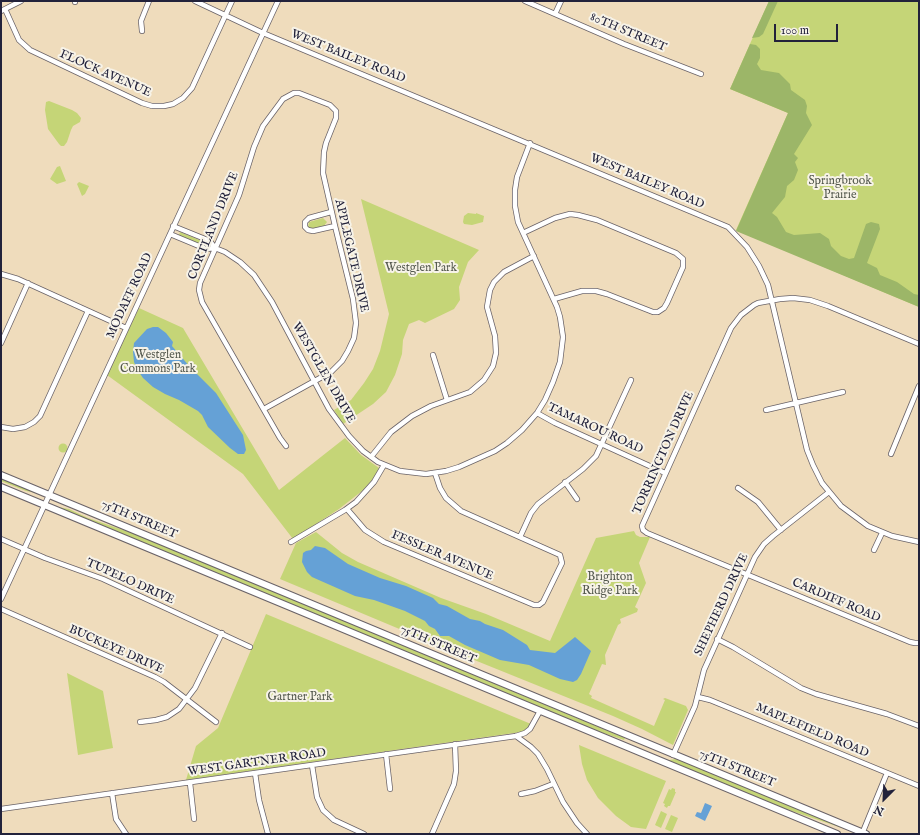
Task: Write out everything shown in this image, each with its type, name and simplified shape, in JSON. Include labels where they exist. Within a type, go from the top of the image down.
[{"type":"main road","name":"75TH STREET","points":[[1,475],[863,833]]},
{"type":"main road","name":"75TH STREET","points":[[1,487],[837,834]]},
{"type":"main road","points":[[657,759],[671,757],[673,755]]},
{"type":"street","points":[[3,10],[21,1]]},
{"type":"street","points":[[142,31],[140,21],[150,1]]},
{"type":"street","name":"WEST BAILEY ROAD","points":[[195,1],[263,33],[728,227],[742,240],[754,256],[764,276],[772,300],[811,461],[819,478],[841,506],[868,526],[882,533],[919,542]]},
{"type":"street","name":"FLOCK AVENUE","points":[[3,10],[19,40],[30,50],[142,103],[157,106],[168,106],[179,101],[192,88],[232,1]]},
{"type":"street","name":"MODAFF ROAD","points":[[1,599],[278,1]]},
{"type":"street","name":"80TH STREET","points":[[525,1],[624,44],[701,74]]},
{"type":"street","points":[[555,14],[561,1]]},
{"type":"street","name":"APPLEGATE DRIVE","points":[[264,409],[331,372],[342,361],[352,344],[356,327],[353,299],[334,226],[325,185],[323,168],[326,143],[336,118],[336,111],[333,107],[302,94],[291,94]]},
{"type":"street","name":"CORTLAND DRIVE","points":[[286,446],[199,296],[200,283],[239,196],[258,136],[267,120],[283,99],[291,94]]},
{"type":"street","name":"WESTGLEN DRIVE","points":[[173,226],[210,241],[215,248],[240,262],[254,275],[264,289],[315,382],[342,427],[357,446],[384,465],[400,471],[411,473],[435,473],[459,467],[494,451],[516,437],[537,413],[553,382],[561,355],[563,337],[558,306],[523,233],[517,217],[515,206],[515,190],[518,172],[530,144]]},
{"type":"street","points":[[331,212],[309,218],[305,222],[305,227],[308,230],[313,231],[334,226]]},
{"type":"street","points":[[523,233],[561,216],[570,214],[586,216],[676,253],[681,256],[683,261],[683,267],[667,302],[664,308],[658,312],[653,312],[596,291],[582,291],[554,299]]},
{"type":"street","name":"WESTGLEN DRIVE","points":[[170,234],[206,249],[215,248]]},
{"type":"street","points":[[371,457],[384,439],[402,423],[421,410],[462,395],[475,388],[484,380],[490,372],[495,360],[497,343],[487,307],[490,290],[494,282],[504,272],[534,256]]},
{"type":"street","points":[[1,274],[28,283],[126,328]]},
{"type":"street","points":[[1,343],[28,283]]},
{"type":"street","name":"TORRINGTON DRIVE","points":[[746,574],[644,531],[642,528],[731,328],[738,318],[758,303],[794,298],[818,302],[919,344]]},
{"type":"street","points":[[1,427],[13,429],[25,427],[34,422],[40,416],[88,311]]},
{"type":"street","points":[[433,355],[447,400]]},
{"type":"street","points":[[435,473],[443,493],[456,508],[468,515],[520,538],[531,513],[538,504],[592,461],[602,444],[631,380]]},
{"type":"street","points":[[891,454],[919,386]]},
{"type":"street","points":[[766,410],[842,392]]},
{"type":"street","name":"TAMAROU ROAD","points":[[537,413],[555,423],[666,473]]},
{"type":"street","points":[[291,542],[347,509],[368,489],[384,465]]},
{"type":"street","points":[[565,482],[577,500]]},
{"type":"street","points":[[738,488],[758,502],[781,530]]},
{"type":"street","name":"SHEPHERD DRIVE","points":[[673,755],[698,697],[704,670],[717,639],[746,574],[759,551],[769,539],[829,492]]},
{"type":"street","name":"FESSLER AVENUE","points":[[347,509],[365,530],[384,542],[534,605],[539,605],[545,600],[561,565],[562,559],[557,553],[520,538]]},
{"type":"street","points":[[874,550],[882,533]]},
{"type":"street","name":"TUPELO DRIVE","points":[[1,539],[45,558],[103,580],[250,647]]},
{"type":"street","name":"CARDIFF ROAD","points":[[746,574],[915,644],[919,642]]},
{"type":"street","name":"BUCKEYE DRIVE","points":[[1,608],[155,677],[187,699],[216,722]]},
{"type":"street","points":[[140,722],[170,716],[179,709],[203,673],[222,633]]},
{"type":"street","points":[[717,639],[733,646],[801,688],[816,694],[887,714],[919,726]]},
{"type":"street","name":"MAPLEFIELD ROAD","points":[[698,697],[710,700],[919,786]]},
{"type":"street","name":"WEST GARTNER ROAD","points":[[1,809],[516,736],[525,733],[530,729],[540,711]]},
{"type":"street","points":[[516,736],[538,754],[563,802],[577,823],[587,834]]},
{"type":"street","points":[[432,834],[454,784],[456,771],[455,744]]},
{"type":"street","points":[[386,754],[390,789]]},
{"type":"street","points":[[312,765],[317,797],[323,810],[334,820],[364,834]]},
{"type":"street","points":[[255,773],[259,800],[268,834]]},
{"type":"street","points":[[863,833],[887,773]]},
{"type":"street","points":[[190,782],[194,819]]},
{"type":"street","points":[[521,794],[554,784]]},
{"type":"street","points":[[112,794],[116,819],[126,834]]},
{"type":"green space","name":"Springbrook Prairie","points":[[769,1],[919,1],[919,307],[736,230],[788,113],[730,89]]},
{"type":"green space","points":[[769,1],[778,1],[763,34],[759,37],[752,38]]},
{"type":"green space","points":[[750,44],[756,45],[760,49],[760,58],[757,64],[761,70],[779,73],[790,84],[791,90],[805,100],[807,106],[806,113],[812,125],[794,154],[798,158],[795,162],[798,170],[794,180],[787,186],[785,197],[772,213],[777,217],[786,232],[794,235],[820,233],[829,239],[831,246],[841,256],[849,259],[854,258],[866,224],[871,222],[879,224],[880,229],[867,263],[877,268],[880,275],[897,282],[914,294],[919,295],[919,307],[736,231],[788,113],[730,89]]},
{"type":"green space","points":[[49,101],[72,110],[81,118],[80,122],[73,126],[64,146],[59,144],[48,129],[45,110],[46,102]]},
{"type":"green space","points":[[60,166],[66,181],[57,184],[50,179],[57,167]]},
{"type":"green space","points":[[79,182],[89,186],[85,194],[82,196],[77,184]]},
{"type":"green space","name":"Westglen Park","points":[[361,199],[479,250],[468,262],[459,287],[460,300],[454,309],[425,323],[419,320],[409,324],[403,340],[402,354],[395,375],[386,392],[373,404],[343,424],[334,410],[351,400],[373,369],[380,351],[389,314]]},
{"type":"green space","points":[[468,213],[476,213],[484,216],[483,222],[472,225],[464,224],[464,216]]},
{"type":"green space","points":[[323,218],[327,222],[324,226],[312,229],[308,227],[309,222]]},
{"type":"green space","points":[[180,232],[209,244],[209,248],[180,236]]},
{"type":"green space","name":"Westglen Commons Park","points":[[139,308],[183,328],[279,490],[345,438],[361,455],[379,468],[373,479],[362,491],[339,509],[293,539],[243,474],[107,375]]},
{"type":"green space","points":[[63,443],[68,448],[63,453],[58,448]]},
{"type":"green space","points":[[1,478],[37,493],[26,491],[1,481]]},
{"type":"green space","points":[[58,507],[69,509],[88,518],[138,535],[625,738],[624,740],[574,723]]},
{"type":"green space","name":"Brighton Ridge Park","points":[[634,531],[636,535],[640,537],[650,537],[639,563],[646,583],[635,607],[638,609],[637,612],[620,619],[621,623],[618,625],[605,655],[606,665],[602,664],[589,694],[592,696],[591,698],[654,726],[665,700],[663,699],[665,698],[686,706],[688,710],[673,745],[613,716],[280,579],[296,543],[316,532],[342,553],[358,562],[441,598],[486,614],[550,641],[596,538]]},
{"type":"green space","name":"Gartner Park","points":[[266,614],[531,724],[528,728],[521,732],[186,780],[196,746],[218,728]]},
{"type":"green space","points":[[67,673],[103,691],[113,748],[78,755]]},
{"type":"green space","points":[[579,745],[666,781],[646,829],[631,827],[616,816],[598,798],[587,780],[582,764]]},
{"type":"green space","points":[[676,759],[851,831],[771,804],[668,761]]},
{"type":"green space","points":[[672,788],[675,789],[676,792],[670,806],[667,808],[663,803],[669,789],[671,790]]},
{"type":"green space","points":[[661,811],[667,814],[661,828],[655,825]]},
{"type":"green space","points":[[671,815],[678,818],[672,832],[665,829]]},
{"type":"water","points":[[158,327],[166,333],[173,342],[172,346],[190,367],[216,393],[243,435],[246,450],[244,454],[238,454],[230,448],[208,427],[202,415],[198,411],[153,387],[143,378],[134,362],[134,343],[147,329]]},
{"type":"water","points":[[315,546],[325,548],[348,564],[433,598],[439,604],[447,606],[470,619],[480,621],[503,630],[527,645],[530,650],[555,653],[575,637],[591,651],[581,674],[577,680],[573,682],[560,679],[529,665],[500,660],[465,645],[449,636],[440,636],[435,629],[429,626],[425,621],[405,611],[374,600],[355,596],[312,577],[307,572],[302,562],[303,553],[311,550]]},
{"type":"water","points":[[705,803],[712,806],[705,821],[695,816],[697,812],[701,813]]}]
